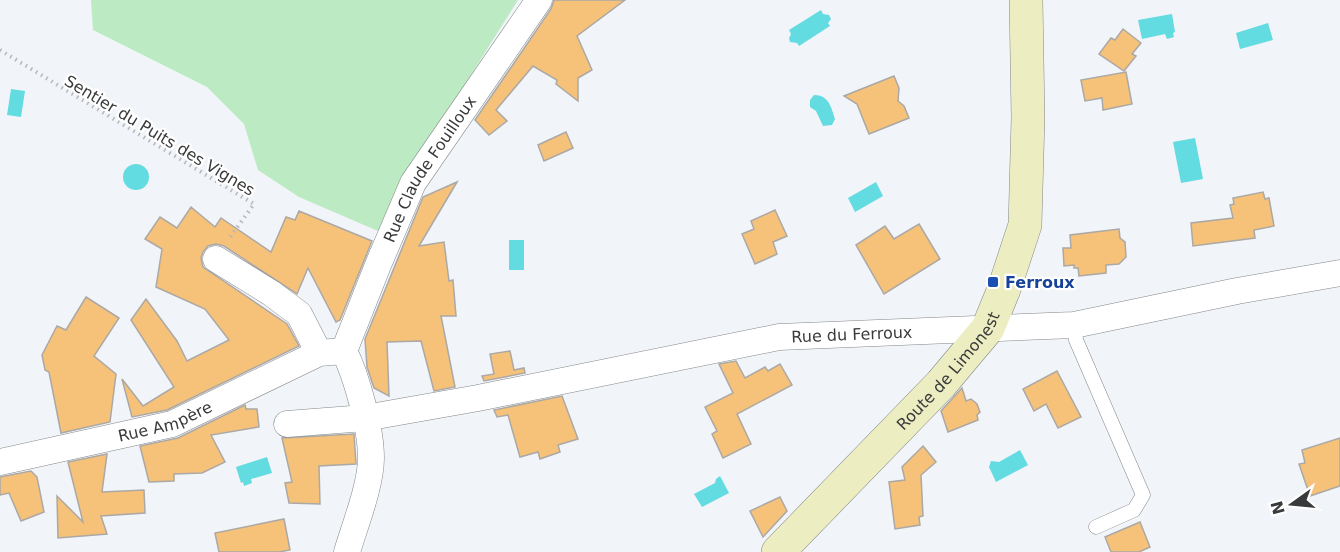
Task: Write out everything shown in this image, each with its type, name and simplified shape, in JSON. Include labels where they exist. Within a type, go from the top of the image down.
[{"type":"street","name":"Rue Claude Fouilloux","points":[[344,351],[413,183],[539,0]]},
{"type":"street","name":"Route de Limonest","points":[[778,552],[941,384],[988,328],[1004,290],[1025,225],[1029,117],[1026,0]]},
{"type":"street","points":[[216,259],[271,293],[299,314],[319,353],[344,351],[353,370],[365,418],[371,458],[369,477],[348,552]]},
{"type":"street","name":"Rue du Ferroux","points":[[287,424],[365,418],[779,337],[1074,324],[1236,291],[1340,273]]},
{"type":"street","name":"Rue Ampère","points":[[0,462],[172,424],[319,353]]},
{"type":"lane","points":[[1074,324],[1076,340],[1143,495],[1134,510],[1096,527]]},
{"type":"path","name":"Sentier du Puits des Vignes","points":[[0,50],[254,204],[216,259]]},
{"type":"green space","points":[[91,0],[518,0],[433,135],[385,234],[299,197],[258,170],[244,124],[207,87],[93,30]]},
{"type":"water","points":[[821,10],[823,14],[829,15],[830,26],[799,46],[797,43],[790,42],[789,30]]},
{"type":"water","points":[[1172,14],[1174,37],[1167,39],[1165,34],[1142,39],[1138,20]]},
{"type":"water","points":[[1268,23],[1273,40],[1240,49],[1236,33]]},
{"type":"water","points":[[11,89],[25,91],[21,117],[7,115]]},
{"type":"water","points":[[814,95],[823,97],[829,103],[835,119],[832,125],[823,126],[816,111],[810,107],[810,100]]},
{"type":"water","points":[[1195,138],[1203,179],[1181,183],[1173,142]]},
{"type":"water","points":[[136,164],[145,168],[149,177],[145,186],[136,190],[127,186],[123,177],[127,168]]},
{"type":"water","points":[[876,182],[883,196],[855,212],[848,198]]},
{"type":"water","points":[[509,240],[524,240],[524,270],[509,270]]},
{"type":"water","points":[[1020,450],[1028,465],[996,482],[989,467],[991,461],[999,462]]},
{"type":"water","points":[[267,457],[272,473],[251,479],[252,483],[244,486],[236,467]]},
{"type":"water","points":[[720,476],[729,493],[702,507],[694,494],[715,483]]},
{"type":"building","points":[[554,0],[625,0],[577,36],[592,70],[578,78],[578,101],[556,84],[557,80],[533,66],[496,110],[507,121],[489,135],[475,120],[551,9]]},
{"type":"building","points":[[1123,29],[1141,43],[1132,54],[1136,56],[1124,71],[1099,54],[1111,38],[1115,40]]},
{"type":"building","points":[[1126,72],[1132,104],[1103,110],[1102,98],[1085,101],[1081,80]]},
{"type":"building","points":[[894,76],[899,88],[898,101],[904,106],[909,118],[869,134],[857,104],[844,96]]},
{"type":"building","points":[[566,132],[573,148],[544,161],[538,145]]},
{"type":"building","points":[[457,182],[419,246],[444,242],[449,281],[453,280],[456,316],[441,316],[455,387],[434,391],[421,341],[387,342],[389,396],[374,388],[367,367],[365,339],[423,197]]},
{"type":"building","points":[[1263,192],[1265,199],[1269,198],[1274,226],[1254,230],[1255,238],[1193,246],[1191,223],[1233,218],[1230,205],[1234,204],[1233,198]]},
{"type":"building","points":[[191,207],[215,227],[221,218],[271,252],[286,217],[295,220],[299,211],[372,241],[340,320],[336,322],[308,268],[297,294],[224,246],[216,244],[208,246],[201,258],[203,267],[287,324],[299,346],[167,410],[132,417],[122,379],[143,406],[174,387],[131,320],[146,299],[177,341],[187,361],[229,340],[205,309],[156,287],[162,249],[145,239],[160,217],[177,228]]},
{"type":"building","points":[[775,210],[787,236],[773,242],[777,254],[755,264],[742,234],[754,229],[751,221]]},
{"type":"building","points":[[919,224],[940,259],[884,294],[856,245],[885,226],[894,239]]},
{"type":"building","points":[[1119,229],[1120,238],[1125,242],[1126,257],[1119,264],[1106,265],[1106,273],[1079,276],[1078,268],[1074,268],[1074,265],[1064,266],[1063,248],[1071,248],[1070,235]]},
{"type":"building","points":[[86,297],[119,318],[94,356],[116,374],[110,422],[61,433],[49,372],[45,370],[42,355],[57,326],[66,330]]},
{"type":"building","points":[[510,351],[514,370],[524,368],[525,373],[484,381],[482,376],[494,374],[490,354]]},
{"type":"building","points":[[736,361],[745,378],[765,367],[768,371],[780,364],[792,385],[737,414],[751,444],[723,458],[712,434],[717,431],[705,407],[733,393],[719,364]]},
{"type":"building","points":[[1057,371],[1081,417],[1058,428],[1046,404],[1034,411],[1023,389]]},
{"type":"building","points":[[962,388],[966,401],[971,399],[977,404],[980,412],[977,415],[978,420],[948,432],[941,411]]},
{"type":"building","points":[[562,396],[578,439],[558,445],[560,452],[540,459],[538,452],[520,457],[508,415],[497,417],[494,410]]},
{"type":"building","points":[[245,405],[246,409],[257,409],[259,427],[211,435],[225,462],[202,473],[174,474],[174,481],[149,482],[140,446],[178,438]]},
{"type":"building","points":[[354,434],[356,464],[319,466],[320,504],[289,503],[285,483],[292,482],[282,438]]},
{"type":"building","points":[[1340,438],[1340,486],[1310,496],[1299,464],[1305,463],[1302,450]]},
{"type":"building","points":[[923,446],[936,462],[921,475],[923,516],[919,517],[920,525],[895,529],[889,482],[905,480],[902,467]]},
{"type":"building","points":[[107,454],[102,492],[144,490],[145,513],[101,516],[107,534],[58,538],[57,496],[83,522],[68,462]]},
{"type":"building","points":[[31,471],[37,477],[44,512],[21,521],[9,493],[0,495],[0,477]]},
{"type":"building","points":[[780,497],[787,511],[763,537],[750,511]]},
{"type":"building","points":[[284,519],[290,550],[219,552],[215,533]]},
{"type":"building","points":[[1140,522],[1150,547],[1139,552],[1111,552],[1105,537]]},
{"type":"place","name":"Ferroux","points":[[993,282]]}]
